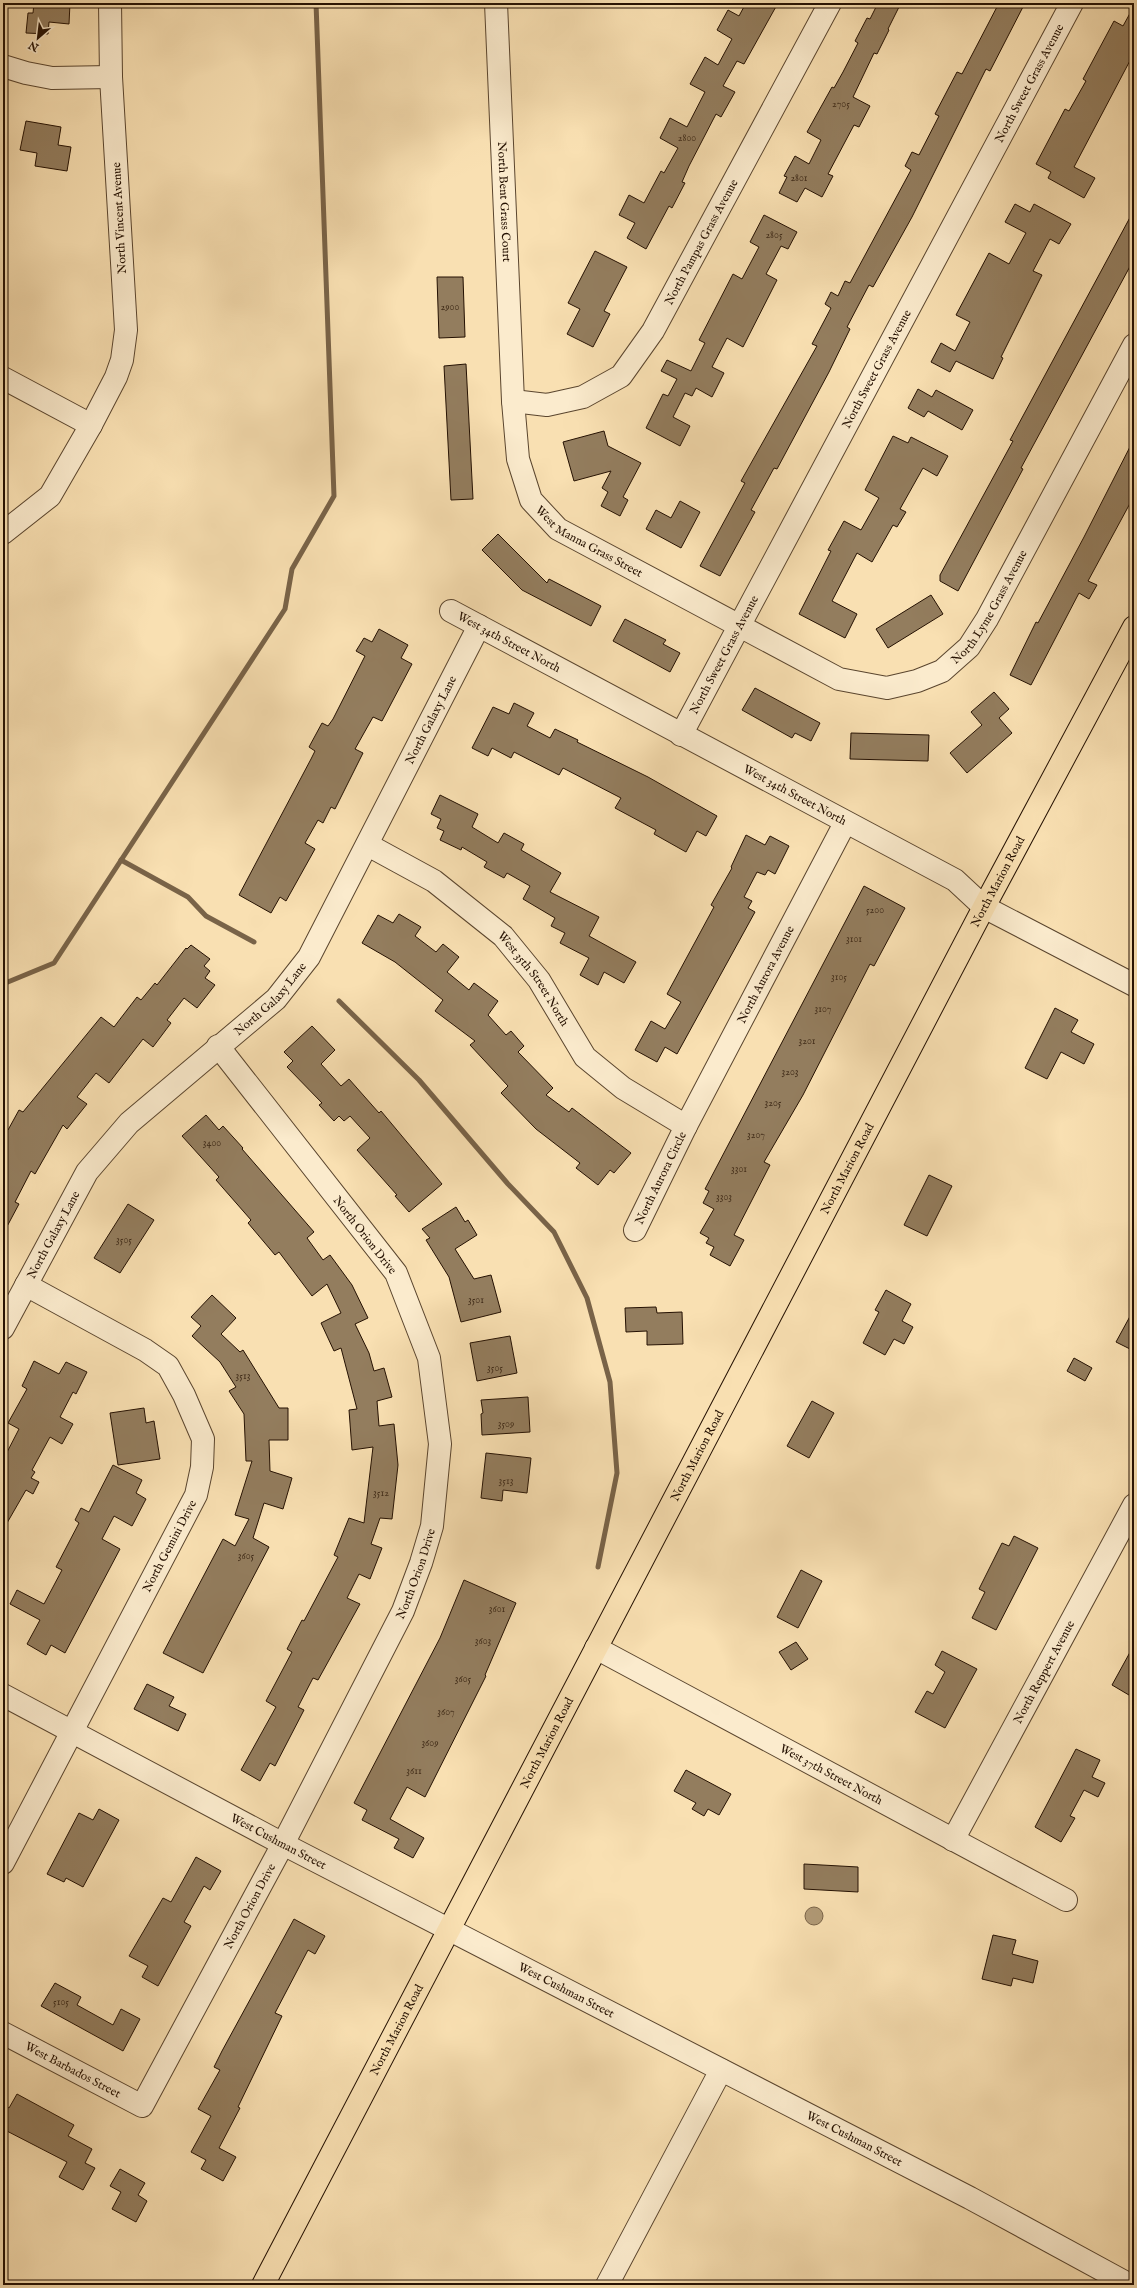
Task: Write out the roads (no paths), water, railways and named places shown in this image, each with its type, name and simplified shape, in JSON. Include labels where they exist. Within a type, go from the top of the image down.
[{"type":"main road","name":"North Marion Road","points":[[262,2285],[984,907],[1134,627]]},
{"type":"street","name":"North Vincent Avenue","points":[[91,425],[116,377],[122,360],[126,330],[111,76],[110,3]]},
{"type":"street","name":"North Bent Grass Court","points":[[496,3],[514,401]]},
{"type":"street","name":"North Pampas Grass Avenue","points":[[514,401],[547,405],[583,397],[621,376],[652,331],[830,3]]},
{"type":"street","name":"North Sweet Grass Avenue","points":[[681,735],[1072,3]]},
{"type":"street","points":[[3,66],[26,73],[52,78],[111,76]]},
{"type":"street","name":"North Lyme Grass Avenue","points":[[740,626],[839,679],[887,688],[917,681],[942,671],[969,647],[987,619],[1134,345]]},
{"type":"street","points":[[3,378],[91,425],[50,496],[3,533]]},
{"type":"street","name":"West Manna Grass Street","points":[[514,401],[518,459],[531,500],[558,529],[740,626]]},
{"type":"street","name":"West 34th Street North","points":[[451,611],[845,823],[955,880],[984,907],[1134,985]]},
{"type":"street","name":"North Galaxy Lane","points":[[3,1328],[87,1172],[129,1123],[218,1046],[276,999],[309,956],[368,845],[479,626]]},
{"type":"street","name":"North Aurora Avenue","points":[[686,1126],[845,823]]},
{"type":"street","name":"West 35th Street North","points":[[368,845],[434,881],[503,936],[539,980],[585,1056],[623,1088],[686,1126]]},
{"type":"street","name":"North Orion Drive","points":[[142,2106],[283,1844],[403,1611],[421,1563],[432,1526],[440,1444],[429,1358],[396,1273],[218,1046]]},
{"type":"street","name":"North Aurora Circle","points":[[634,1230],[686,1126]]},
{"type":"street","name":"North Gemini Drive","points":[[3,1863],[196,1495],[202,1467],[203,1439],[184,1395],[168,1366],[145,1350],[26,1285]]},
{"type":"street","name":"North Reppert Avenue","points":[[953,1840],[1134,1505]]},
{"type":"street","name":"West 37th Street North","points":[[596,1648],[1066,1900]]},
{"type":"street","name":"West Cushman Street","points":[[3,1695],[283,1844],[970,2198],[1130,2285]]},
{"type":"street","name":"West Barbados Street","points":[[3,2033],[142,2106]]},
{"type":"street","points":[[607,2285],[721,2070]]},
{"type":"waterway","points":[[3,984],[54,963],[285,609],[292,569],[334,496],[316,3]]},
{"type":"waterway","points":[[121,860],[188,897],[206,916],[254,942]]},
{"type":"waterway","points":[[339,1001],[419,1080],[508,1184],[554,1232],[587,1298],[610,1382],[617,1473],[598,1567]]}]
